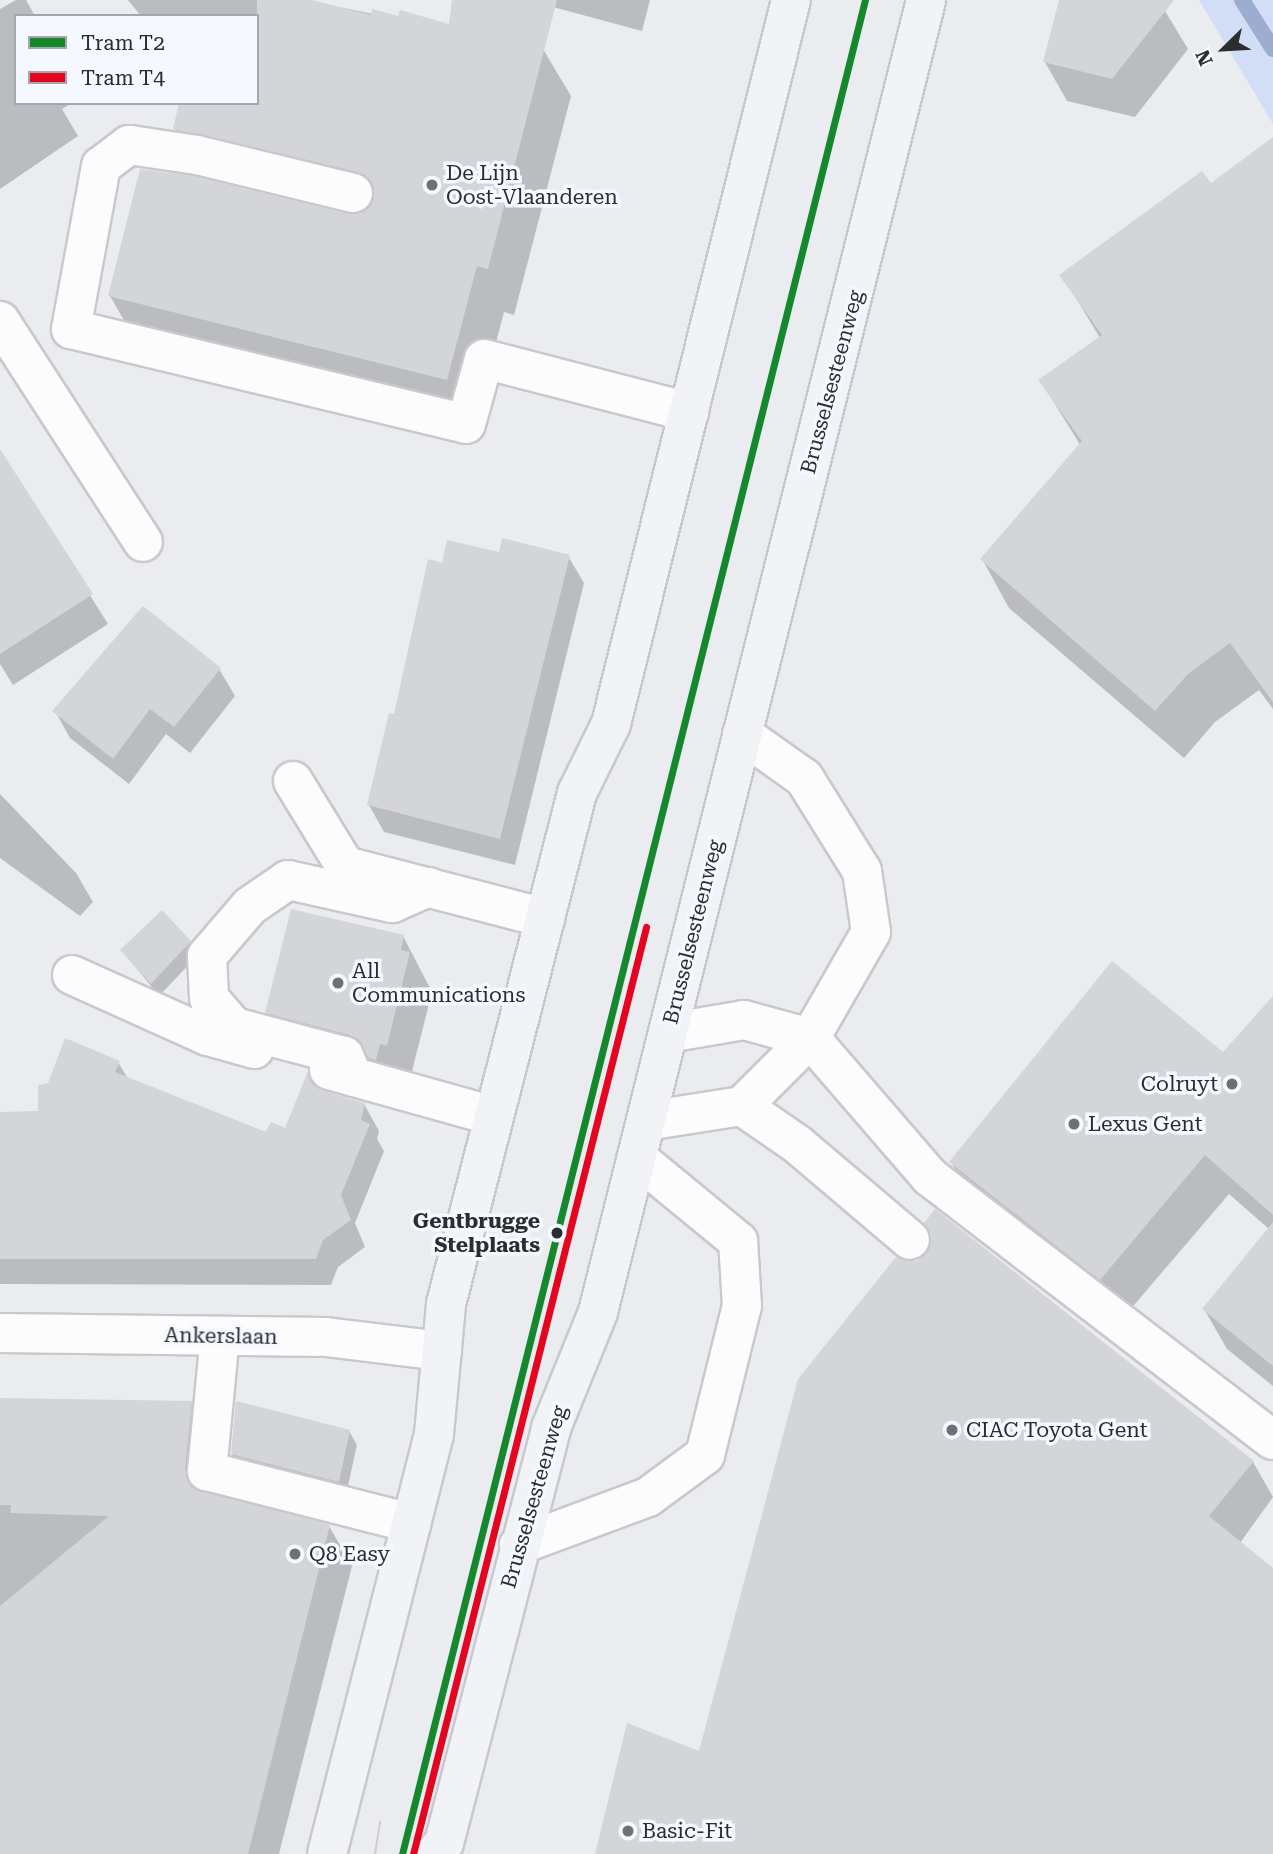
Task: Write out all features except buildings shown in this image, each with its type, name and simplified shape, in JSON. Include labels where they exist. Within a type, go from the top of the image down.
[{"type":"main road","points":[[327,1854],[434,1434],[446,1304],[577,793],[611,724],[791,0]]},
{"type":"main road","name":"Brusselsesteenweg","points":[[442,1850],[551,1428],[598,1312],[926,0]]},
{"type":"street","points":[[353,193],[197,155],[130,145],[101,166],[71,329],[466,424],[484,359],[689,412]]},
{"type":"street","points":[[0,321],[143,542]]},
{"type":"street","points":[[646,1121],[742,1106],[810,1038],[871,932],[862,871],[804,778],[742,734]]},
{"type":"street","points":[[293,781],[345,866],[545,918]]},
{"type":"street","points":[[353,1077],[344,1056],[234,1027],[209,998],[206,956],[250,906],[288,880],[392,903],[429,887]]},
{"type":"street","points":[[72,975],[208,1036],[494,1116]]},
{"type":"street","points":[[668,1033],[744,1020],[810,1038],[930,1177],[1273,1440]]},
{"type":"street","points":[[742,1106],[797,1144],[910,1240]]},
{"type":"street","points":[[519,1545],[648,1497],[705,1455],[742,1306],[738,1241],[637,1158]]},
{"type":"street","name":"Ankerslaan","points":[[0,1333],[326,1337],[442,1351]]},
{"type":"street","points":[[220,1336],[206,1471],[411,1522]]},
{"type":"shaded area","points":[[1199,0],[1273,0],[1273,124]]},
{"type":"waterway","points":[[1242,0],[1273,49]]},
{"type":"tram line","name":"T2","points":[[402,1854],[865,0]]},
{"type":"tram line","name":"T4","points":[[413,1854],[646,927]]},
{"type":"tram line","points":[[375,1854],[380,1821]]},
{"type":"tram line","points":[[404,1854],[409,1825]]},
{"type":"place","name":"De Lijn Oost-Vlaanderen","points":[[432,185]]},
{"type":"place","name":"All Communications","points":[[338,983]]},
{"type":"place","name":"Colruyt","points":[[1232,1084]]},
{"type":"place","name":"Lexus Gent","points":[[1074,1124]]},
{"type":"place","name":"Gentbrugge Stelplaats","points":[[557,1233]]},
{"type":"place","name":"CIAC Toyota Gent","points":[[952,1430]]},
{"type":"place","name":"Q8 Easy","points":[[295,1554]]},
{"type":"place","name":"Basic-Fit","points":[[628,1831]]}]
